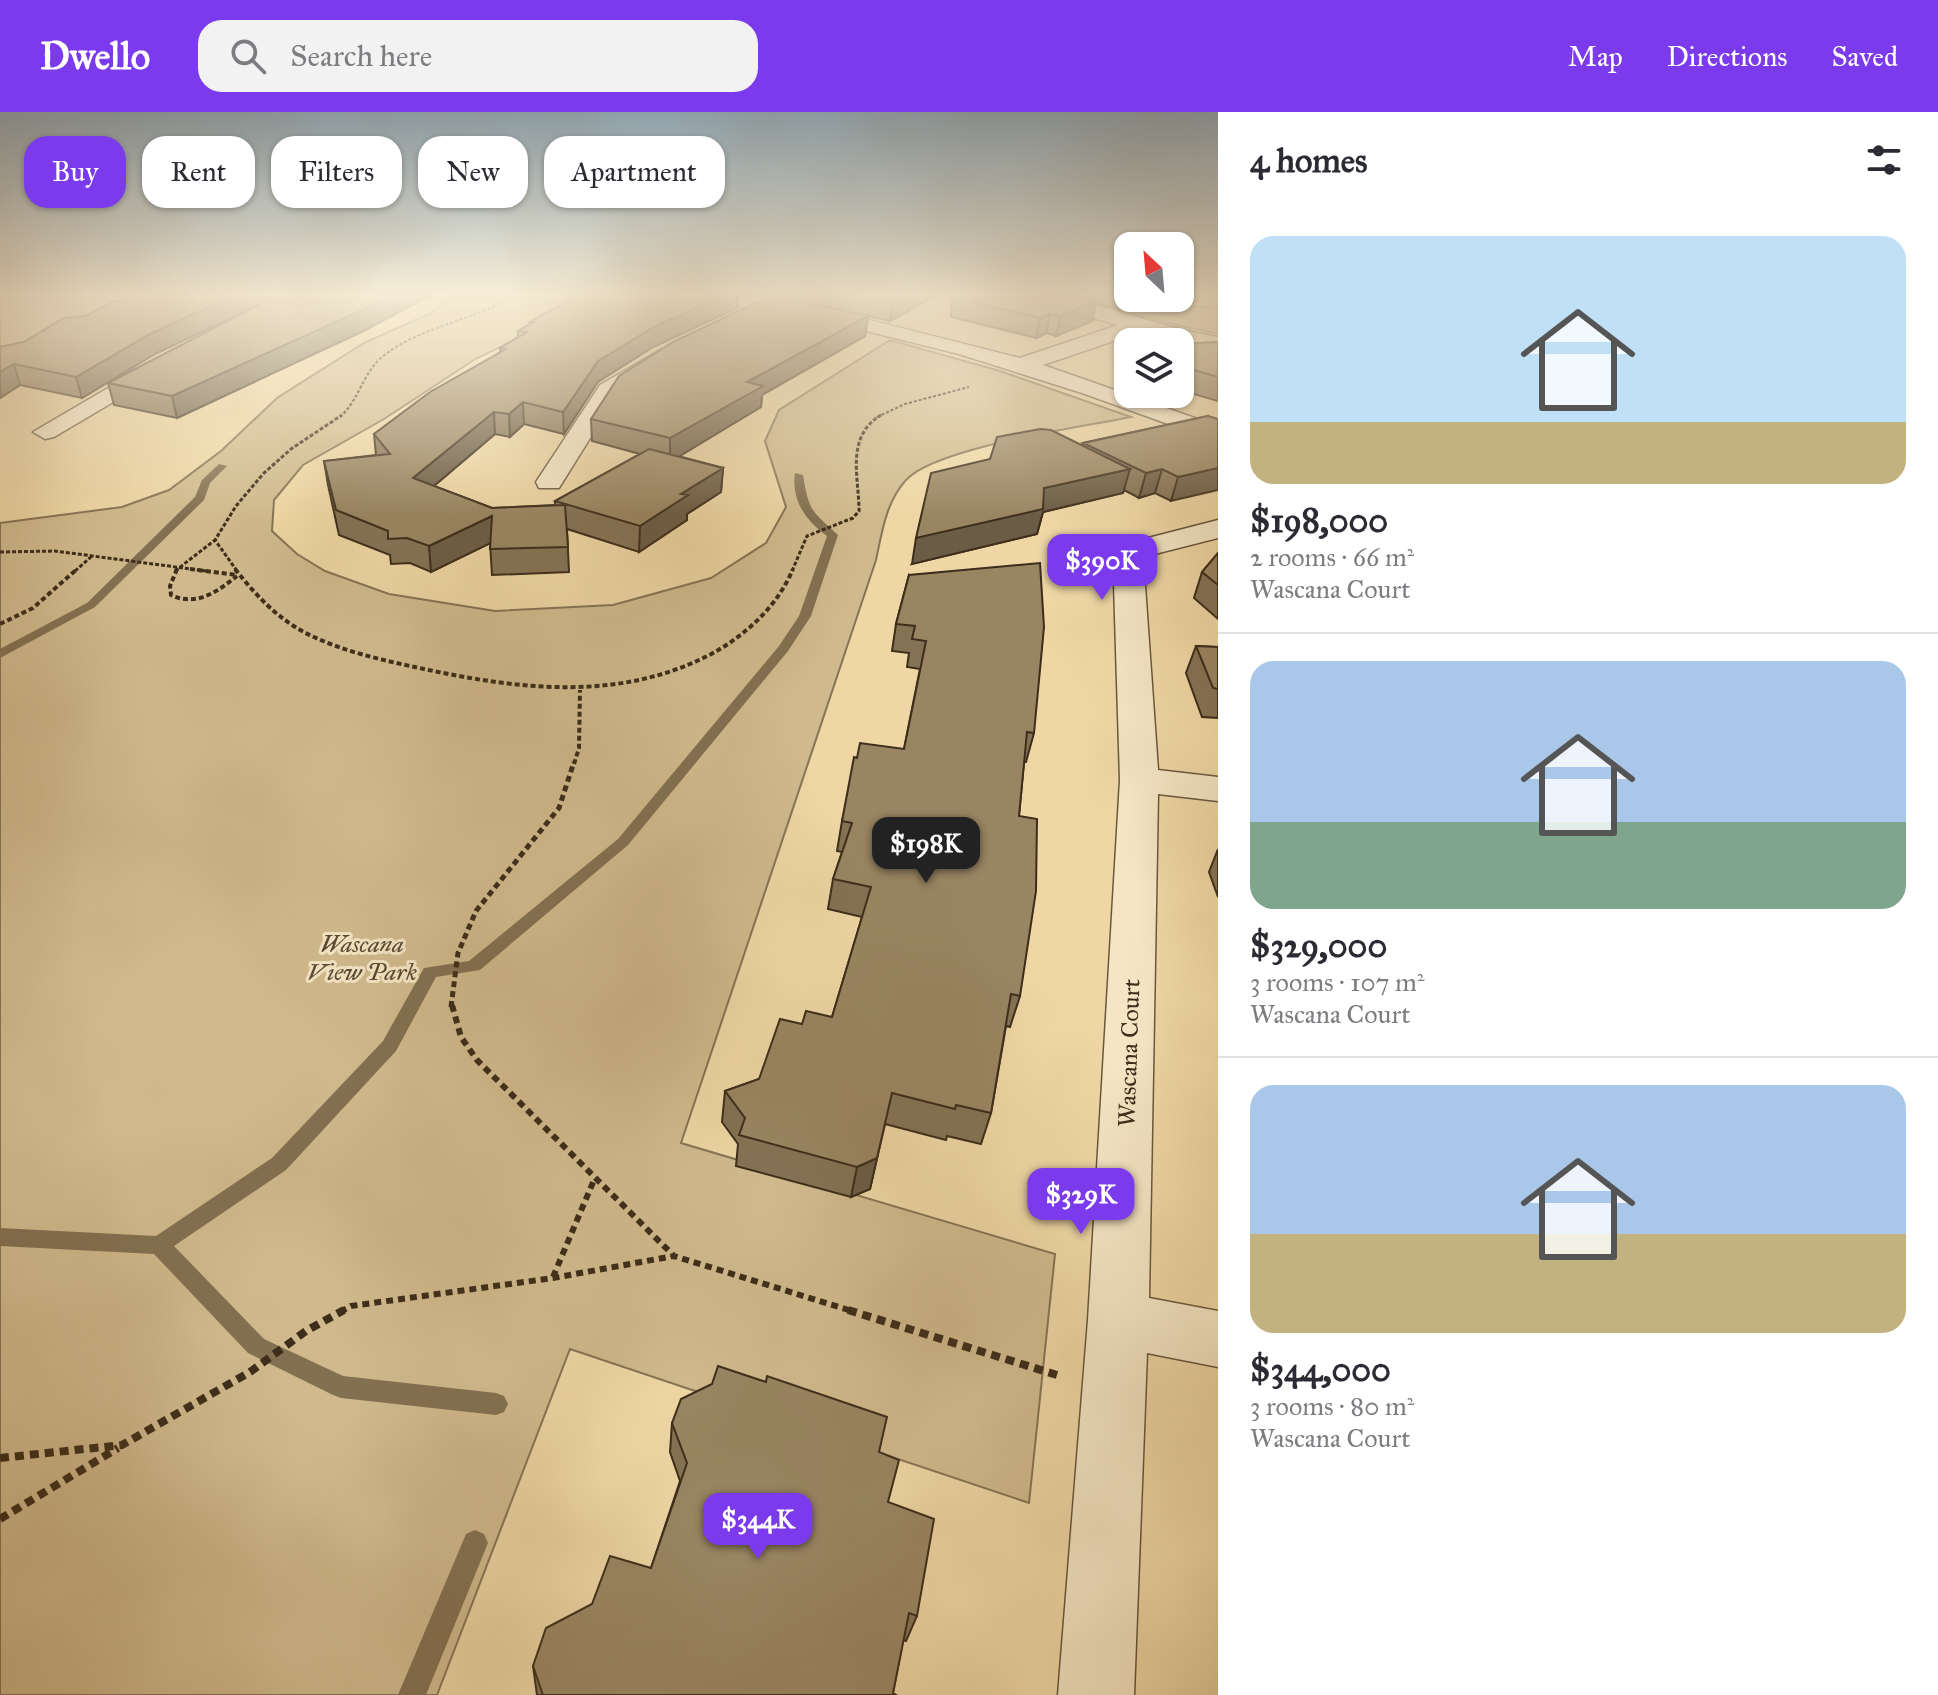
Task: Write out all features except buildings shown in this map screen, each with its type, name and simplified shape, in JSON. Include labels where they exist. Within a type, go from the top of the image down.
[{"type":"street","points":[[45,432],[156,368]]},
{"type":"street","points":[[549,482],[608,390],[646,368]]},
{"type":"street","points":[[1032,368],[1218,435]]},
{"type":"street","points":[[1069,379],[1098,368]]},
{"type":"street","name":"Wascana Court","points":[[1096,1695],[1118,1320],[1139,780],[1128,552],[1218,529]]},
{"type":"street","points":[[1139,780],[1218,789]]},
{"type":"street","points":[[1118,1320],[1218,1339]]},
{"type":"path","points":[[238,575],[217,593],[179,600],[169,588],[179,566],[215,540],[229,512],[281,456],[348,410],[369,368]]},
{"type":"path","points":[[215,540],[238,575],[282,616],[312,637],[368,656],[465,678],[533,688],[580,690],[658,676],[702,660],[727,645],[771,604],[786,583],[807,536],[832,527],[859,511],[857,445],[871,423],[901,407],[976,385]]},
{"type":"path","points":[[0,552],[55,551],[238,575]]},
{"type":"path","points":[[0,624],[33,608],[92,556]]},
{"type":"path","points":[[580,690],[579,748],[559,808],[476,911],[458,953],[451,1009],[461,1037],[477,1060],[594,1180],[674,1256],[1112,1392]]},
{"type":"path","points":[[553,1278],[594,1180]]},
{"type":"path","points":[[0,1519],[250,1372],[306,1331],[351,1306],[553,1278],[674,1256]]},
{"type":"path","points":[[0,1458],[122,1445]]},
{"type":"green space","name":"Wascana View Park","points":[[325,368],[462,368],[384,419],[303,465],[274,500],[272,531],[297,554],[325,571],[389,594],[495,611],[613,605],[711,578],[766,543],[786,507],[765,441],[779,410],[846,368],[989,368],[1131,417],[978,448],[922,468],[899,489],[886,518],[876,560],[681,1143],[1055,1254],[1029,1503],[570,1349],[437,1695],[0,1695],[0,523],[122,507],[169,490],[221,451],[277,398]]},
{"type":"waterway","points":[[0,654],[91,605],[200,498],[205,482],[222,466]]},
{"type":"waterway","points":[[159,1245],[279,1164],[390,1046],[430,972],[474,966],[623,842],[784,648],[805,616],[833,535],[806,511],[798,475]]},
{"type":"waterway","points":[[0,1237],[159,1245]]},
{"type":"waterway","points":[[159,1245],[256,1346],[341,1387],[496,1404]]},
{"type":"waterway","points":[[412,1695],[475,1543]]}]
